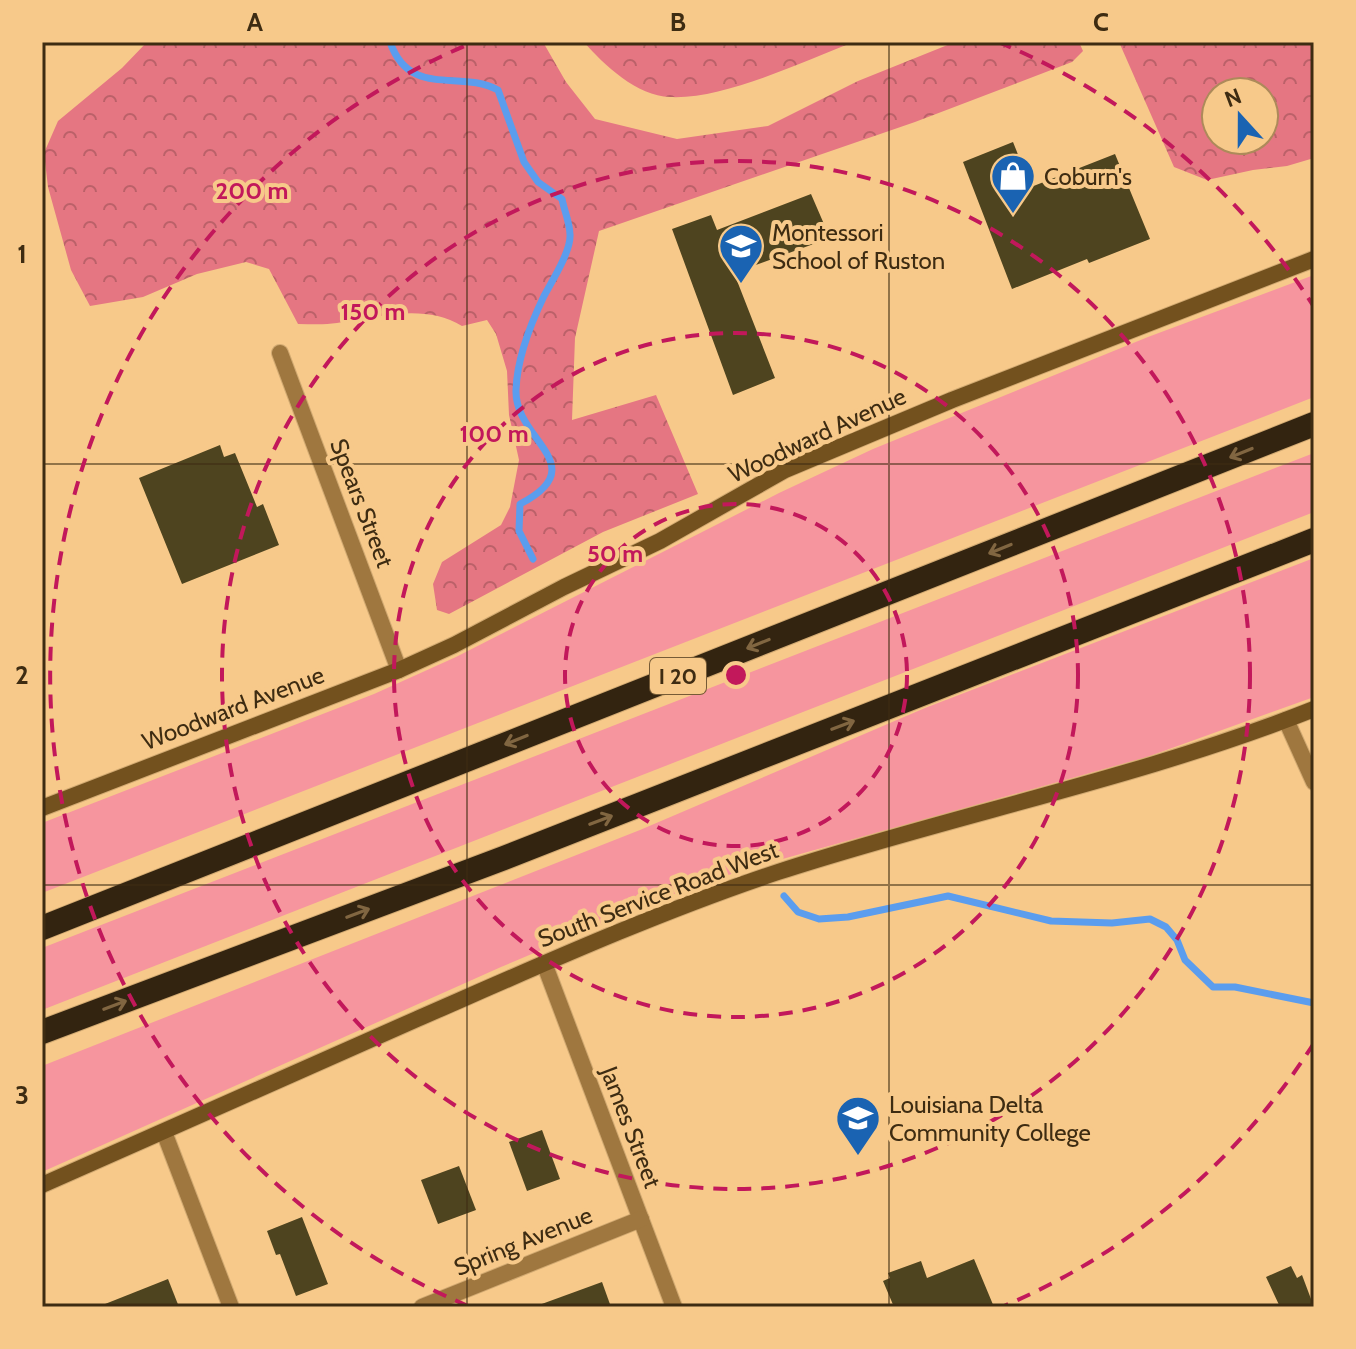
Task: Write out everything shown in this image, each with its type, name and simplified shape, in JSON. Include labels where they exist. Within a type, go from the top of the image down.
[{"type":"highway","name":"I 20","points":[[42,928],[1314,424]]},
{"type":"highway","points":[[42,1032],[504,858],[1314,540]]},
{"type":"main road","name":"Woodward Avenue","points":[[42,808],[399,670],[454,645],[660,541],[785,470],[952,400],[1314,259]]},
{"type":"main road","name":"South Service Road West","points":[[42,1185],[659,915],[779,872],[1111,779],[1314,709]]},
{"type":"street","name":"Spears Street","points":[[280,353],[399,670]]},
{"type":"street","points":[[1286,720],[1314,782]]},
{"type":"street","name":"James Street","points":[[544,963],[674,1307]]},
{"type":"street","points":[[164,1132],[231,1307]]},
{"type":"street","name":"Spring Avenue","points":[[422,1307],[641,1219]]},
{"type":"shaded area","points":[[1314,275],[1314,397],[42,893],[42,823],[374,694],[456,657],[779,493],[873,449],[1148,337]]},
{"type":"shaded area","points":[[1314,453],[1314,512],[42,1010],[42,948]]},
{"type":"shaded area","points":[[1314,558],[1314,697],[1147,757],[743,870],[679,892],[501,967],[42,1172],[42,1066],[640,830],[925,708]]},
{"type":"green space","points":[[147,42],[543,42],[566,82],[595,119],[677,139],[768,126],[858,81],[955,42],[1079,42],[1083,51],[1072,62],[915,122],[599,231],[575,338],[572,420],[656,395],[698,494],[603,532],[449,614],[437,610],[433,584],[442,562],[501,525],[510,507],[519,460],[509,415],[507,371],[496,334],[487,320],[462,326],[448,319],[417,313],[332,324],[298,324],[269,269],[246,262],[197,274],[143,297],[90,306],[71,270],[48,187],[44,153],[58,121],[122,68]]},
{"type":"green space","points":[[584,42],[854,42],[738,86],[670,97],[634,85],[611,69]]},
{"type":"green space","points":[[1119,42],[1314,42],[1314,158],[1207,180],[1174,167]]},
{"type":"building","points":[[1013,142],[1031,187],[1115,154],[1150,239],[1089,263],[1087,259],[1012,289],[963,162]]},
{"type":"building","points":[[811,194],[830,238],[734,273],[775,378],[733,395],[672,229],[711,215],[717,230]]},
{"type":"building","points":[[220,445],[224,457],[235,453],[257,507],[263,504],[279,545],[182,584],[139,478]]},
{"type":"building","points":[[542,1130],[560,1179],[527,1191],[509,1142]]},
{"type":"building","points":[[459,1166],[476,1210],[438,1224],[421,1180]]},
{"type":"building","points":[[302,1217],[328,1284],[296,1296],[280,1254],[276,1255],[267,1231]]},
{"type":"building","points":[[974,1259],[994,1307],[894,1307],[883,1281],[890,1278],[888,1273],[921,1261],[927,1278]]},
{"type":"building","points":[[1291,1266],[1297,1278],[1302,1275],[1314,1307],[1280,1307],[1266,1277]]},
{"type":"building","points":[[168,1279],[179,1307],[100,1306]]},
{"type":"building","points":[[602,1282],[611,1307],[539,1305]]},
{"type":"waterway","points":[[390,42],[399,60],[410,71],[423,77],[483,84],[498,90],[524,162],[538,182],[562,199],[569,226],[569,242],[530,329],[519,366],[516,390],[526,423],[551,464],[551,477],[541,490],[520,504],[519,531],[533,559]]},
{"type":"waterway","points":[[784,896],[798,912],[819,919],[848,917],[948,896],[1051,921],[1112,923],[1150,919],[1166,927],[1177,940],[1185,960],[1213,987],[1235,987],[1314,1003]]},
{"type":"place","name":"Coburn's","points":[[1013,215]]},
{"type":"place","name":"Montessori School of Ruston","points":[[741,285]]},
{"type":"place","name":"Louisiana Delta Community College","points":[[858,1157]]}]
